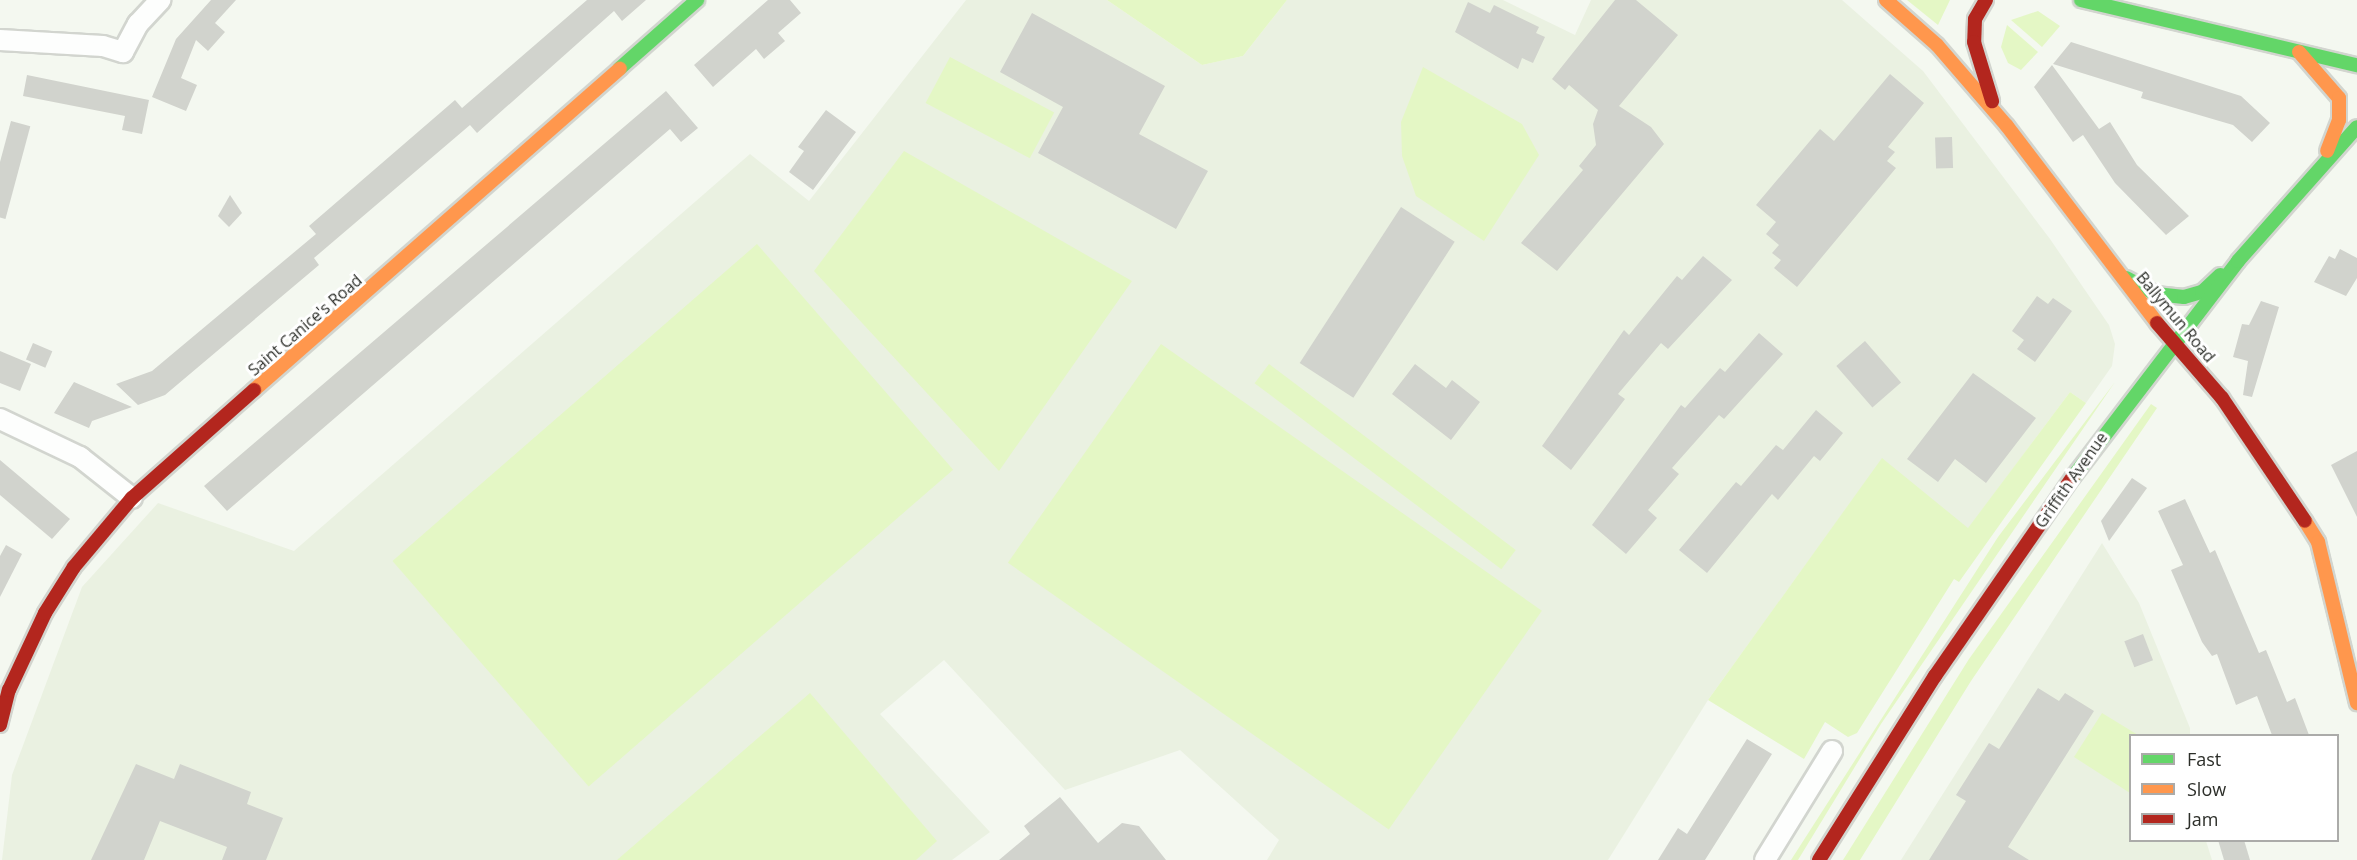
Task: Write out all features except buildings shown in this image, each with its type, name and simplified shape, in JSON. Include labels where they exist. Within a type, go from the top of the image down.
[{"type":"main road","name":"Saint Canice's Road","points":[[0,725],[9,690],[45,613],[74,567],[132,498],[697,0]]},
{"type":"main road","name":"Ballymun Road","points":[[1886,0],[1937,45],[1996,114],[2117,273],[2175,346],[2228,406],[2318,542],[2357,703]]},
{"type":"main road","points":[[1986,0],[1975,19],[1974,42],[1996,114]]},
{"type":"main road","points":[[2081,0],[2357,65]]},
{"type":"main road","points":[[2298,51],[2339,98],[2335,137],[2317,168]]},
{"type":"main road","name":"Griffith Avenue","points":[[1819,860],[1935,676],[2060,494],[2142,381],[2175,346],[2238,261],[2317,168],[2357,127]]},
{"type":"main road","points":[[2117,273],[2156,294],[2184,297],[2202,292],[2238,261]]},
{"type":"street","points":[[0,40],[103,46],[123,52],[138,24],[160,0]]},
{"type":"street","points":[[0,419],[80,457],[132,498]]},
{"type":"street","points":[[1765,860],[1832,751]]},
{"type":"shaded area","points":[[966,0],[1107,0],[1202,65],[1243,56],[1287,0],[1503,0],[1575,35],[1591,0],[1842,0],[1923,71],[2050,239],[2109,325],[2115,344],[2112,366],[2086,403],[2070,392],[1968,529],[1882,459],[1708,700],[1608,860],[1267,860],[1279,840],[1180,750],[1065,790],[944,660],[880,714],[990,832],[952,860],[2,860],[12,775],[82,587],[158,503],[294,551],[750,154],[809,201]]},
{"type":"shaded area","points":[[2102,543],[2139,603],[2190,728],[2190,734],[2129,734],[2129,842],[2206,842],[2212,860],[1901,860]]},
{"type":"green space","points":[[1107,0],[1287,0],[1243,56],[1202,65]]},
{"type":"green space","points":[[1907,0],[1950,0],[1938,25]]},
{"type":"green space","points":[[2038,11],[2060,26],[2042,47],[2011,20]]},
{"type":"green space","points":[[2007,25],[2038,52],[2021,70],[2008,63],[2001,47]]},
{"type":"green space","points":[[950,57],[1054,112],[1030,158],[926,103]]},
{"type":"green space","points":[[1423,67],[1522,124],[1539,155],[1484,241],[1416,196],[1402,156],[1401,122]]},
{"type":"green space","points":[[904,151],[1132,281],[999,471],[814,271]]},
{"type":"green space","points":[[757,244],[953,470],[589,787],[392,561]]},
{"type":"green space","points":[[1161,344],[1542,611],[1389,829],[1008,563]]},
{"type":"green space","points":[[1269,364],[1516,550],[1501,569],[1255,383]]},
{"type":"green space","points":[[2115,382],[1881,724],[1798,860],[1791,860],[1998,537]]},
{"type":"green space","points":[[2070,392],[2086,403],[1959,582],[1954,579],[1857,733],[1848,737],[1825,722],[1804,759],[1708,700],[1882,458],[1968,528]]},
{"type":"green space","points":[[2151,404],[2157,408],[1971,681],[1860,860],[1843,860],[1969,659]]},
{"type":"green space","points":[[810,693],[937,841],[916,860],[617,860]]},
{"type":"green space","points":[[2102,713],[2136,734],[2129,734],[2129,792],[2074,757]]},
{"type":"traffic: fast","points":[[620,68],[697,0]]},
{"type":"traffic: fast","points":[[2081,0],[2357,65]]},
{"type":"traffic: fast","points":[[2073,477],[2238,261],[2357,127]]},
{"type":"traffic: fast","points":[[2126,278],[2156,294],[2184,297],[2202,292],[2220,275]]},
{"type":"traffic: slow","points":[[1886,0],[1937,45],[2007,126],[2157,323]]},
{"type":"traffic: slow","points":[[2299,52],[2339,98],[2339,120],[2327,151]]},
{"type":"traffic: slow","points":[[254,390],[620,68]]},
{"type":"traffic: slow","points":[[2305,521],[2318,542],[2357,703]]},
{"type":"traffic: jam","points":[[1986,0],[1975,19],[1974,42],[1992,101]]},
{"type":"traffic: jam","points":[[2157,323],[2222,398],[2305,521]]},
{"type":"traffic: jam","points":[[0,725],[9,690],[45,613],[74,567],[132,498],[254,390]]},
{"type":"traffic: jam","points":[[1819,860],[1935,676],[2073,477]]}]
